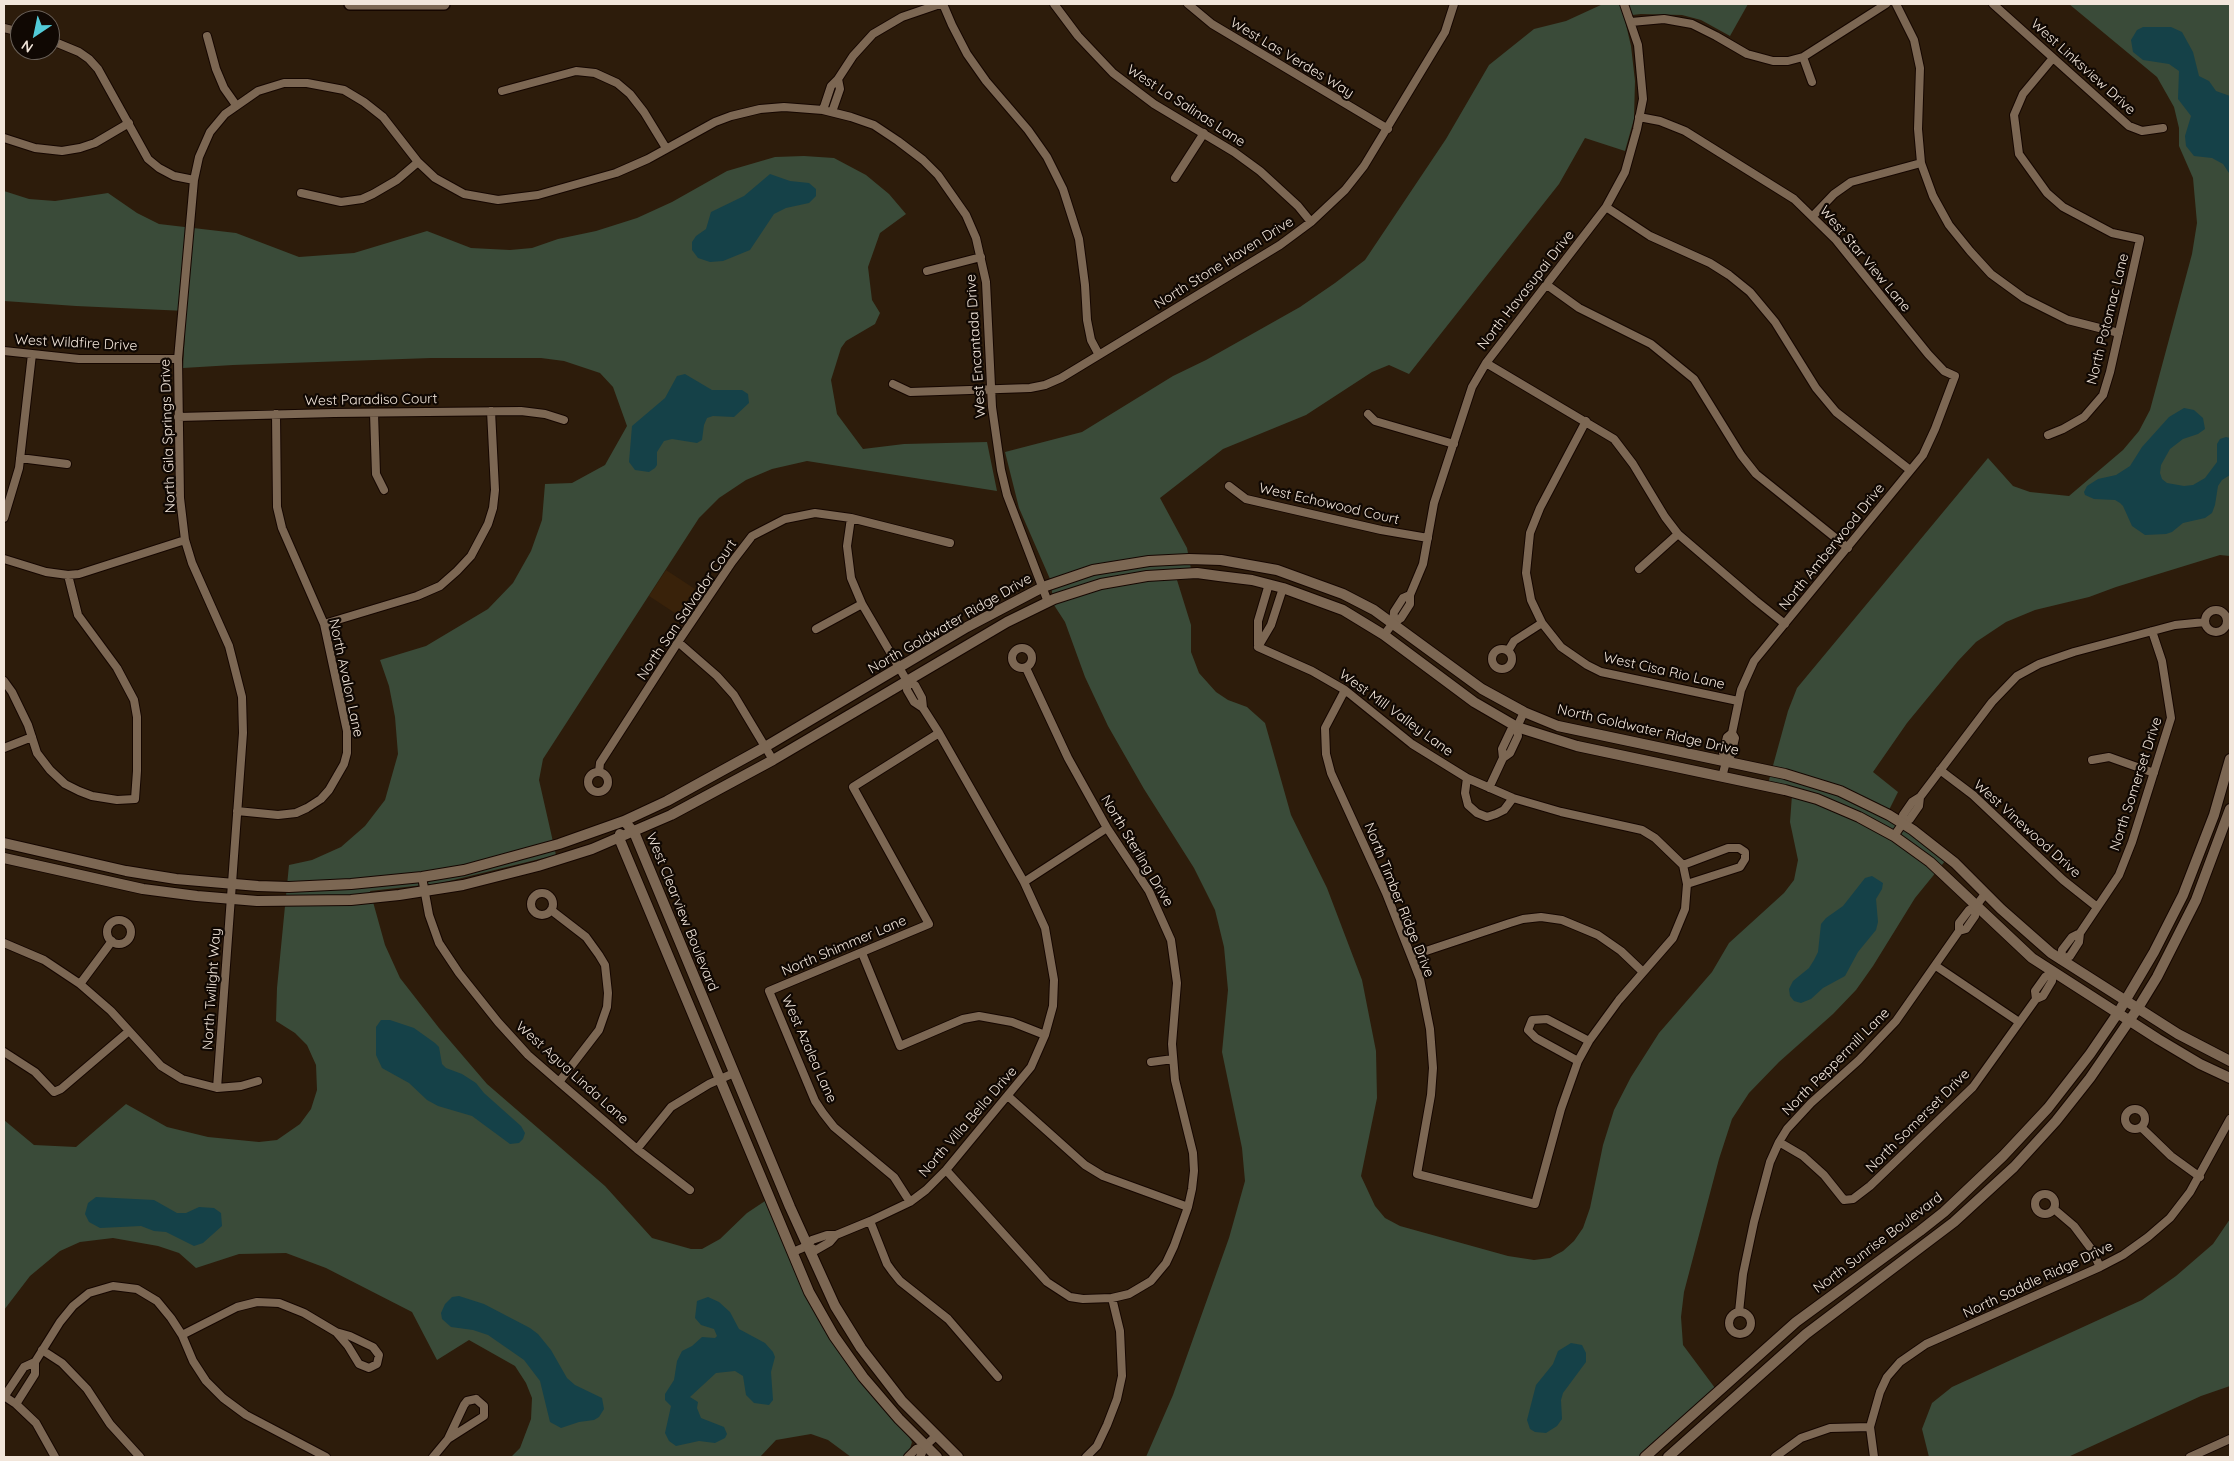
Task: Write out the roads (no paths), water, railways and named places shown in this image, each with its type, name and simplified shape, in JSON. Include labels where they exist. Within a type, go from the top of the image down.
[{"type":"main road","points":[[350,4],[444,4]]},
{"type":"street","points":[[822,110],[831,86],[838,80],[853,56],[873,34],[902,17],[942,4],[968,54],[986,81],[1028,130],[1047,158],[1063,189],[1079,239],[1087,320],[1091,340],[1099,355]]},
{"type":"street","name":"West La Salinas Lane","points":[[1054,4],[1078,36],[1113,73],[1154,104],[1260,171],[1298,206],[1311,222]]},
{"type":"street","name":"West Las Verdes Way","points":[[1188,4],[1212,24],[1388,129]]},
{"type":"street","name":"North Stone Haven Drive","points":[[893,384],[910,392],[1030,388],[1045,385],[1061,378],[1280,245],[1311,222],[1350,184],[1364,166],[1445,32],[1454,4]]},
{"type":"street","name":"North Havasupai Drive","points":[[1384,635],[1393,623],[1394,612],[1403,598],[1410,595],[1423,564],[1434,503],[1472,387],[1486,363],[1606,207],[1624,172],[1640,117],[1643,99],[1638,45],[1624,4]]},
{"type":"street","points":[[1631,22],[1664,20],[1682,22],[1704,28],[1754,57],[1773,61],[1788,61],[1803,57],[1886,4]]},
{"type":"street","points":[[1896,4],[1914,40],[1920,68],[1918,129],[1921,163],[1933,196],[1949,225],[1970,251],[2001,282],[2047,311],[2079,324],[2119,333]]},
{"type":"street","name":"West Linksview Drive","points":[[1993,4],[2129,126],[2142,131],[2163,128]]},
{"type":"street","points":[[207,36],[216,69],[224,88],[236,105]]},
{"type":"street","points":[[60,43],[89,59],[98,69],[130,123],[138,143],[148,159],[159,168],[174,176],[194,180]]},
{"type":"street","points":[[1803,57],[1812,82]]},
{"type":"street","name":"North Potomac Lane","points":[[2048,434],[2063,429],[2084,417],[2103,395],[2140,239],[2112,233],[2063,207],[2047,193],[2019,154],[2014,115],[2023,94],[2052,58]]},
{"type":"street","points":[[502,92],[576,71],[595,73],[617,83],[630,94],[644,112],[666,148]]},
{"type":"street","points":[[832,112],[840,89],[838,80]]},
{"type":"street","name":"North Gila Springs Drive","points":[[231,891],[243,733],[242,697],[228,646],[192,564],[185,540],[180,498],[178,359],[194,180],[200,157],[210,132],[225,114],[258,91],[284,83],[307,82],[344,90],[364,102],[382,117],[418,162]]},
{"type":"street","name":"West Encantada Drive","points":[[418,162],[436,178],[450,187],[481,198],[498,200],[538,195],[634,166],[696,130],[731,116],[784,107],[832,112],[874,126],[923,160],[938,175],[962,209],[976,238],[986,282],[991,388],[1004,487],[1048,602]]},
{"type":"street","name":"West Star View Lane","points":[[1640,117],[1660,121],[1685,131],[1770,182],[1813,216],[1836,240],[1928,354],[1944,371],[1955,376]]},
{"type":"street","points":[[4,138],[35,148],[62,151],[95,143],[130,123]]},
{"type":"street","points":[[1176,178],[1204,134]]},
{"type":"street","points":[[301,193],[341,202],[362,198],[398,180],[418,162]]},
{"type":"street","points":[[1813,216],[1834,194],[1852,182],[1921,163]]},
{"type":"street","points":[[1606,207],[1650,236],[1710,263],[1729,274],[1750,292],[1775,322],[1816,388],[1836,412],[1910,470]]},
{"type":"street","points":[[927,271],[981,257]]},
{"type":"street","points":[[1547,285],[1579,308],[1651,344],[1694,379],[1741,455],[1756,474],[1848,548]]},
{"type":"street","name":"West Wildfire Drive","points":[[4,351],[79,359],[178,359]]},
{"type":"street","points":[[4,518],[19,468],[32,354]]},
{"type":"street","points":[[1486,363],[1543,399],[1586,421],[1614,439],[1633,464],[1665,517],[1678,534],[1785,624]]},
{"type":"street","name":"North Amberwood Drive","points":[[1722,777],[1726,762],[1723,753],[1727,737],[1732,733],[1738,701],[1754,661],[1923,455],[1935,430],[1955,376]]},
{"type":"street","points":[[324,624],[417,596],[440,586],[472,556],[488,524],[493,508],[495,490],[491,411]]},
{"type":"street","name":"West Paradiso Court","points":[[178,417],[521,411],[545,414],[564,420]]},
{"type":"street","points":[[374,413],[376,474],[384,490]]},
{"type":"street","name":"North Avalon Lane","points":[[237,811],[278,816],[296,813],[307,808],[321,799],[329,790],[344,764],[347,753],[347,731],[324,624],[282,528],[277,507],[276,414]]},
{"type":"street","points":[[1368,414],[1375,421],[1454,444]]},
{"type":"street","name":"West Cisa Rio Lane","points":[[1586,421],[1540,508],[1530,533],[1526,557],[1527,579],[1531,600],[1542,623],[1561,647],[1580,661],[1601,672],[1738,701]]},
{"type":"street","points":[[20,458],[67,464]]},
{"type":"street","name":"West Echowood Court","points":[[1229,486],[1246,499],[1381,530],[1428,538]]},
{"type":"street","name":"North San Salvador Court","points":[[599,772],[600,763],[678,642],[732,562],[752,536],[785,519],[815,513],[851,518],[950,543]]},
{"type":"street","name":"North Villa Bella Drive","points":[[793,1252],[807,1246],[812,1240],[827,1235],[836,1235],[910,1202],[946,1170],[1009,1097],[1031,1068],[1045,1035],[1053,1006],[1054,980],[1045,928],[1024,882],[923,708],[922,698],[915,685],[907,681],[862,604],[851,578],[847,546],[851,518]]},
{"type":"street","points":[[1640,570],[1678,534]]},
{"type":"street","points":[[4,559],[46,572],[68,575],[79,574],[185,540]]},
{"type":"street","name":"North Goldwater Ridge Drive","points":[[4,858],[142,889],[231,891],[324,886],[422,877],[464,870],[530,853],[624,821],[667,801],[765,747],[966,627],[1043,587],[1093,570],[1149,561],[1221,560],[1253,564],[1298,576],[1344,594],[1374,610],[1393,623],[1467,679],[1524,712],[1572,730],[1822,784],[1861,801],[1903,823],[1955,863],[2027,934],[2061,960],[2178,1034],[2230,1061]]},
{"type":"street","name":"North Goldwater Ridge Drive","points":[[4,843],[126,871],[231,891],[312,902],[424,892],[463,885],[538,866],[619,838],[679,811],[772,760],[1007,622],[1048,602],[1100,584],[1147,576],[1197,574],[1252,580],[1269,584],[1343,610],[1384,635],[1474,702],[1517,727],[1577,746],[1785,790],[1817,799],[1859,816],[1894,836],[1944,874],[2015,943],[2053,972],[2187,1056],[2230,1078]]},
{"type":"street","points":[[4,681],[12,692],[37,752],[50,770],[65,784],[92,796],[117,800],[135,799],[137,717],[134,700],[118,668],[78,615],[68,575]]},
{"type":"street","points":[[1258,647],[1258,622],[1269,584]]},
{"type":"street","points":[[1258,647],[1271,625],[1283,588]]},
{"type":"street","points":[[816,629],[862,604]]},
{"type":"street","points":[[1894,836],[1903,823],[1903,815],[1912,802],[1920,797],[1992,702],[2017,676],[2039,664],[2074,652],[2175,625],[2205,622]]},
{"type":"street","points":[[1508,651],[1514,641],[1542,623]]},
{"type":"street","name":"North Somerset Drive","points":[[2061,960],[2062,950],[2072,936],[2080,933],[2119,875],[2132,842],[2171,718],[2162,661],[2152,631]]},
{"type":"street","points":[[678,642],[703,662],[726,685],[772,760]]},
{"type":"street","name":"West Mill Valley Lane","points":[[1258,647],[1312,670],[1344,690],[1412,744],[1468,778],[1513,798],[1561,812],[1642,830],[1660,843],[1683,865]]},
{"type":"street","name":"North Sterling Drive","points":[[1026,668],[1068,758],[1108,828],[1149,891],[1171,940],[1178,983],[1172,1044],[1175,1080],[1193,1153],[1194,1171],[1188,1207],[1170,1254],[1158,1273],[1151,1281],[1129,1294],[1112,1298]]},
{"type":"street","name":"North Timber Ridge Drive","points":[[1344,690],[1325,728],[1326,754],[1331,773],[1386,893],[1420,979],[1428,1021],[1433,1068],[1431,1095],[1417,1174],[1535,1204],[1561,1110],[1578,1061]]},
{"type":"street","points":[[1489,788],[1503,758],[1502,749],[1511,730],[1517,727],[1524,712]]},
{"type":"street","name":"North Shimmer Lane","points":[[769,991],[929,924],[853,787],[938,733]]},
{"type":"street","points":[[4,748],[32,737]]},
{"type":"street","points":[[2092,760],[2108,758],[2154,773]]},
{"type":"street","name":"North Sunrise Boulevard","points":[[1668,1457],[1806,1334],[1927,1244],[1979,1200],[2056,1121],[2090,1078],[2132,1004],[2154,952],[2182,895],[2214,815],[2230,758]]},
{"type":"street","name":"West Vinewood Drive","points":[[1940,770],[1973,795],[2062,880],[2097,908]]},
{"type":"street","points":[[1468,778],[1464,793],[1468,805],[1477,813],[1487,817],[1496,814],[1504,810],[1513,798]]},
{"type":"street","name":"North Sunrise Boulevard","points":[[2132,1004],[2157,977],[2196,900],[2230,809]]},
{"type":"street","points":[[619,838],[624,821]]},
{"type":"street","name":"West Clearview Boulevard","points":[[624,821],[634,832],[821,1279],[845,1324],[874,1366],[913,1413],[958,1457]]},
{"type":"street","points":[[1024,882],[1108,828]]},
{"type":"street","name":"West Clearview Boulevard","points":[[619,838],[809,1292],[834,1336],[863,1377],[903,1423],[937,1457]]},
{"type":"street","points":[[1589,1041],[1547,1019],[1532,1020],[1528,1030],[1536,1038],[1578,1061],[1589,1041],[1619,1000],[1673,938],[1684,909],[1687,884],[1683,865],[1728,848],[1739,848],[1745,852],[1746,859],[1740,867],[1687,884]]},
{"type":"street","name":"West Agua Linda Lane","points":[[422,877],[433,929],[447,958],[498,1022],[528,1055],[636,1149],[690,1190]]},
{"type":"street","name":"North Twilight Way","points":[[217,1088],[231,891]]},
{"type":"street","name":"North Peppermill Lane","points":[[1739,1312],[1743,1274],[1754,1222],[1770,1162],[1779,1142],[1787,1129],[1811,1103],[1860,1060],[1896,1021],[1959,931],[1966,929],[1975,916],[1976,906],[1985,894]]},
{"type":"street","points":[[551,910],[586,937],[599,955],[605,965],[608,993],[607,1007],[599,1030],[559,1082]]},
{"type":"street","points":[[1411,956],[1510,923],[1524,919],[1541,918],[1562,920],[1598,935],[1622,951],[1643,972]]},
{"type":"street","points":[[80,984],[112,941]]},
{"type":"street","points":[[4,943],[44,960],[80,984],[111,1011],[152,1057],[168,1071],[182,1079],[217,1088],[241,1086],[258,1081]]},
{"type":"street","points":[[862,953],[900,1046],[963,1018],[979,1016],[1012,1022],[1045,1035]]},
{"type":"street","points":[[1936,966],[2019,1022]]},
{"type":"street","name":"North Somerset Drive","points":[[1779,1142],[1803,1156],[1824,1175],[1844,1200],[1853,1200],[1973,1088],[2036,999],[2043,996],[2052,981],[2053,972]]},
{"type":"street","name":"West Azalea Lane","points":[[769,991],[815,1101],[823,1113],[834,1127],[894,1177],[910,1202]]},
{"type":"street","name":"North Sunrise Boulevard","points":[[1646,1457],[1796,1322],[1920,1232],[1979,1179],[2048,1108],[2090,1054],[2124,1017]]},
{"type":"street","points":[[4,1052],[35,1072],[54,1092],[61,1089],[129,1031]]},
{"type":"street","points":[[1151,1062],[1173,1059]]},
{"type":"street","points":[[636,1149],[671,1107],[720,1078],[734,1073]]},
{"type":"street","points":[[1009,1097],[1085,1165],[1119,1184],[1188,1207]]},
{"type":"street","name":"North Saddle Ridge Drive","points":[[1874,1457],[1870,1427],[1880,1392],[1887,1377],[1900,1362],[1926,1344],[2123,1255],[2162,1224],[2190,1192],[2200,1177],[2230,1119]]},
{"type":"street","points":[[2141,1127],[2171,1156],[2200,1177]]},
{"type":"street","points":[[946,1170],[1047,1282],[1070,1296],[1083,1300],[1112,1298],[1123,1354],[1122,1376],[1117,1399],[1107,1425],[1097,1446],[1086,1457]]},
{"type":"street","points":[[2054,1209],[2074,1226],[2092,1250],[2100,1267]]},
{"type":"street","points":[[870,1221],[887,1264],[900,1281],[948,1319],[998,1377]]},
{"type":"street","points":[[55,1457],[36,1423],[16,1404],[4,1397],[24,1367],[34,1362],[60,1322],[73,1306],[89,1293],[113,1286],[137,1289],[157,1301],[182,1335],[193,1362],[201,1374],[223,1398],[246,1415],[326,1457]]},
{"type":"street","points":[[182,1335],[237,1307],[257,1302],[279,1303],[304,1313],[336,1332],[350,1336],[373,1347],[379,1355],[376,1364],[369,1368],[359,1364],[348,1346],[336,1332]]},
{"type":"street","points":[[42,1350],[62,1363],[87,1389],[110,1424],[140,1457]]},
{"type":"street","points":[[16,1404],[35,1374],[34,1362]]},
{"type":"street","points":[[432,1457],[448,1439],[464,1404],[472,1399],[482,1402],[485,1409],[481,1419],[448,1439]]},
{"type":"street","points":[[1774,1457],[1801,1438],[1830,1428],[1870,1427]]},
{"type":"street","points":[[920,1457],[925,1446],[936,1436]]},
{"type":"street","points":[[2190,1457],[2230,1439]]},
{"type":"street","points":[[908,1457],[916,1449],[925,1446]]},
{"type":"water","points":[[2143,27],[2171,27],[2182,32],[2193,52],[2199,76],[2209,81],[2216,91],[2230,96],[2230,184],[2229,173],[2223,164],[2212,158],[2194,156],[2186,146],[2185,136],[2191,116],[2178,99],[2179,71],[2169,64],[2143,60],[2133,52],[2131,40],[2137,30]]},
{"type":"water","points":[[770,174],[790,181],[809,183],[816,189],[816,196],[809,203],[786,208],[774,214],[750,250],[723,261],[710,262],[698,258],[692,250],[692,242],[696,236],[706,229],[711,212],[744,196]]},
{"type":"water","points":[[685,374],[712,390],[742,390],[748,394],[749,403],[734,417],[713,416],[707,418],[702,440],[697,443],[672,439],[664,441],[657,452],[657,465],[655,468],[649,472],[635,470],[629,462],[632,426],[665,398],[677,376]]},
{"type":"water","points":[[2184,408],[2194,410],[2203,418],[2205,429],[2198,434],[2183,439],[2170,449],[2161,465],[2160,473],[2162,479],[2167,483],[2184,486],[2193,485],[2205,478],[2217,462],[2217,444],[2220,439],[2226,437],[2230,438],[2230,475],[2222,480],[2218,486],[2212,513],[2205,518],[2183,523],[2172,532],[2166,534],[2145,535],[2132,526],[2120,503],[2115,500],[2094,499],[2085,495],[2084,492],[2087,486],[2098,479],[2116,475],[2130,466],[2142,447],[2169,417]]},
{"type":"water","points":[[1872,876],[1883,883],[1876,899],[1878,922],[1876,930],[1858,952],[1845,976],[1823,988],[1811,999],[1801,1003],[1794,1001],[1790,996],[1789,989],[1793,981],[1809,968],[1818,952],[1821,924],[1843,906],[1865,878]]},
{"type":"water","points":[[381,1020],[390,1020],[414,1028],[435,1043],[439,1047],[442,1064],[446,1068],[462,1074],[476,1083],[484,1093],[521,1126],[525,1133],[523,1139],[519,1143],[510,1144],[472,1116],[438,1106],[427,1100],[409,1083],[382,1068],[376,1055],[376,1027]]},
{"type":"water","points":[[96,1197],[154,1200],[177,1213],[186,1213],[199,1207],[214,1208],[221,1213],[222,1226],[203,1243],[194,1246],[166,1232],[154,1231],[141,1226],[100,1228],[89,1222],[85,1214],[88,1203]]},
{"type":"water","points":[[459,1296],[484,1304],[538,1334],[551,1350],[567,1378],[575,1385],[602,1398],[604,1409],[599,1417],[561,1428],[550,1422],[540,1381],[524,1360],[488,1335],[473,1330],[451,1327],[442,1319],[441,1313],[445,1304],[452,1297]]},
{"type":"water","points":[[708,1297],[719,1302],[730,1312],[739,1329],[765,1343],[773,1352],[775,1357],[771,1372],[773,1400],[769,1405],[754,1403],[746,1395],[743,1376],[735,1371],[716,1373],[690,1397],[698,1402],[697,1408],[701,1418],[724,1427],[727,1434],[725,1438],[715,1443],[699,1441],[676,1446],[669,1441],[665,1433],[671,1406],[665,1400],[665,1394],[674,1380],[677,1361],[682,1351],[692,1346],[702,1337],[715,1338],[717,1336],[714,1329],[701,1325],[695,1318],[697,1301]]},
{"type":"water","points":[[1571,1343],[1582,1345],[1586,1353],[1586,1362],[1563,1393],[1561,1400],[1562,1419],[1557,1426],[1546,1433],[1535,1432],[1530,1429],[1527,1420],[1536,1385],[1553,1364],[1558,1351]]}]
